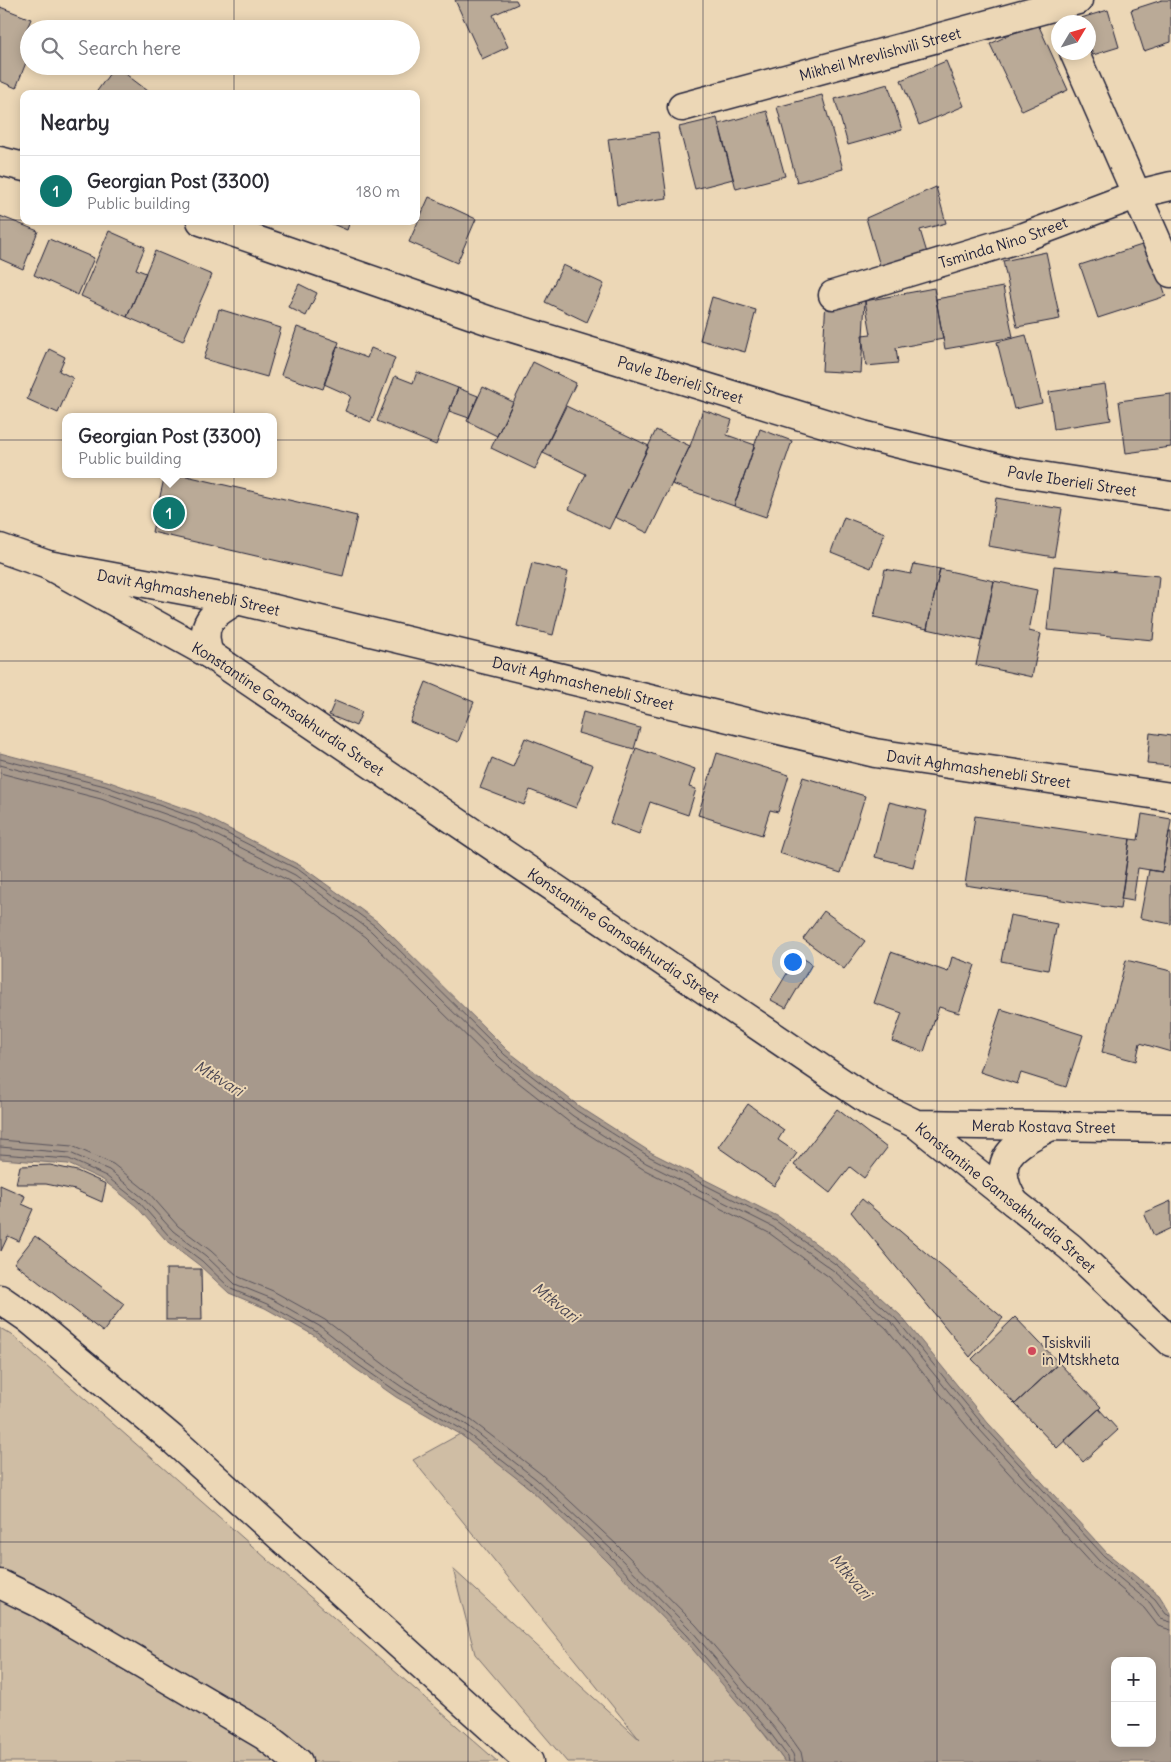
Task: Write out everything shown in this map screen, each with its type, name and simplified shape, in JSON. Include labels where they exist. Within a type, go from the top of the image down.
[{"type":"main road","name":"Mikheil Mrevlishvili Street","points":[[682,107],[1061,8]]},
{"type":"main road","points":[[1078,60],[1138,194],[1171,273]]},
{"type":"main road","points":[[0,161],[20,166]]},
{"type":"main road","name":"Tsminda Nino Street","points":[[833,295],[1024,237],[1138,194],[1171,186]]},
{"type":"main road","name":"Pavle Iberieli Street","points":[[213,225],[490,320],[863,435],[1015,472],[1171,496]]},
{"type":"main road","name":"Davit Aghmashenebli Street","points":[[0,548],[48,565],[236,600],[875,753],[1171,797]]},
{"type":"main road","name":"Konstantine Gamsakhurdia Street","points":[[48,565],[209,654],[872,1104],[916,1124],[1070,1247],[1171,1342]]},
{"type":"main road","points":[[209,654],[204,639],[207,623],[218,611],[236,600]]},
{"type":"main road","name":"Merab Kostava Street","points":[[916,1124],[1171,1128]]},
{"type":"main road","points":[[1014,1202],[1006,1188],[1004,1172],[1008,1156],[1018,1144],[1049,1127]]},
{"type":"main road","points":[[0,1299],[29,1319],[172,1438],[530,1762]]},
{"type":"main road","points":[[0,1584],[39,1603],[265,1736],[298,1762]]},
{"type":"shaded area","points":[[0,1328],[12,1335],[498,1762],[0,1762]]},
{"type":"shaded area","points":[[460,1434],[529,1488],[631,1584],[697,1653],[728,1689],[785,1762],[567,1762],[475,1654],[453,1569],[640,1740],[413,1460]]},
{"type":"water","name":"Mtkvari","points":[[0,753],[107,781],[200,814],[301,866],[378,922],[508,1051],[580,1107],[652,1153],[779,1217],[841,1262],[900,1315],[988,1423],[1107,1553],[1159,1595],[1171,1614],[1171,1762],[785,1762],[767,1737],[683,1638],[604,1558],[528,1487],[460,1434],[396,1397],[353,1367],[315,1336],[265,1308],[229,1293],[199,1265],[165,1239],[136,1206],[103,1180],[68,1164],[0,1159]]},
{"type":"building","points":[[455,0],[516,0],[518,4],[493,15],[508,47],[482,59]]},
{"type":"building","points":[[1162,0],[1171,0],[1171,42],[1144,51],[1131,10]]},
{"type":"building","points":[[0,7],[31,19],[20,20],[21,75],[16,88],[0,81]]},
{"type":"building","points":[[1108,10],[1119,47],[1096,54],[1096,15],[1091,15]]},
{"type":"building","points":[[1037,22],[1051,53],[1051,60],[1054,60],[1068,90],[1022,111],[990,44]]},
{"type":"building","points":[[946,61],[964,106],[919,125],[901,80]]},
{"type":"building","points":[[109,75],[127,75],[147,90],[98,90]]},
{"type":"building","points":[[888,84],[902,130],[848,145],[835,99]]},
{"type":"building","points":[[822,95],[843,169],[797,182],[777,107]]},
{"type":"building","points":[[767,111],[785,176],[736,189],[719,124]]},
{"type":"building","points":[[717,118],[733,179],[695,189],[679,127]]},
{"type":"building","points":[[658,132],[667,198],[617,205],[608,139]]},
{"type":"building","points":[[936,187],[946,223],[920,230],[927,253],[880,266],[866,218]]},
{"type":"building","points":[[429,197],[476,219],[457,263],[409,242],[417,225],[420,225],[420,217]]},
{"type":"building","points":[[0,216],[38,231],[23,269],[0,259]]},
{"type":"building","points":[[335,225],[349,225],[347,230]]},
{"type":"building","points":[[109,231],[145,247],[136,269],[146,273],[127,317],[81,296]]},
{"type":"building","points":[[49,239],[94,258],[78,295],[34,275]]},
{"type":"building","points":[[1148,243],[1166,296],[1098,318],[1080,265]]},
{"type":"building","points":[[155,251],[212,275],[183,341],[127,317]]},
{"type":"building","points":[[1046,252],[1060,319],[1017,327],[1003,261]]},
{"type":"building","points":[[563,265],[604,284],[587,322],[545,302]]},
{"type":"building","points":[[299,284],[317,293],[306,316],[288,307]]},
{"type":"building","points":[[1003,287],[1013,337],[945,349],[936,299]]},
{"type":"building","points":[[934,288],[943,339],[896,348],[898,363],[866,366],[862,335],[871,334],[865,301]]},
{"type":"building","points":[[712,297],[756,310],[745,352],[700,340]]},
{"type":"building","points":[[826,299],[865,301],[861,373],[822,371]]},
{"type":"building","points":[[219,309],[281,328],[267,377],[204,359]]},
{"type":"building","points":[[297,327],[339,342],[323,389],[281,375]]},
{"type":"building","points":[[1026,335],[1042,403],[1014,409],[997,342]]},
{"type":"building","points":[[337,346],[367,358],[371,348],[395,358],[371,422],[345,411],[351,396],[324,384]]},
{"type":"building","points":[[49,349],[65,357],[59,371],[73,378],[58,413],[27,399]]},
{"type":"building","points":[[533,362],[576,383],[535,469],[491,448]]},
{"type":"building","points":[[417,372],[458,388],[436,445],[377,421],[395,376],[413,383]]},
{"type":"building","points":[[1105,384],[1111,420],[1054,429],[1049,392]]},
{"type":"building","points":[[483,387],[513,402],[497,436],[467,421]]},
{"type":"building","points":[[458,388],[478,396],[469,418],[449,411]]},
{"type":"building","points":[[1171,394],[1171,447],[1126,453],[1119,401]]},
{"type":"building","points":[[566,406],[649,446],[609,529],[569,509],[586,474],[543,453]]},
{"type":"building","points":[[703,410],[732,420],[727,435],[755,445],[734,506],[672,484],[690,446]]},
{"type":"building","points":[[760,429],[792,441],[766,517],[734,506]]},
{"type":"building","points":[[656,430],[690,446],[648,533],[615,517]]},
{"type":"building","points":[[164,478],[195,478],[357,516],[343,576],[152,532]]},
{"type":"building","points":[[996,498],[1062,509],[1054,557],[988,546]]},
{"type":"building","points":[[844,517],[885,533],[871,568],[831,552]]},
{"type":"building","points":[[532,563],[568,572],[553,635],[517,626]]},
{"type":"building","points":[[914,564],[940,569],[927,629],[874,617],[885,569],[911,574]]},
{"type":"building","points":[[1054,566],[1159,576],[1153,640],[1047,630]]},
{"type":"building","points":[[940,569],[994,581],[982,641],[927,629]]},
{"type":"building","points":[[994,581],[1037,590],[1029,631],[1041,634],[1032,677],[976,665]]},
{"type":"building","points":[[426,682],[474,702],[458,742],[410,722]]},
{"type":"building","points":[[335,701],[362,712],[356,726],[329,715]]},
{"type":"building","points":[[583,712],[640,728],[634,749],[578,733]]},
{"type":"building","points":[[1150,733],[1171,736],[1171,766],[1147,764]]},
{"type":"building","points":[[525,738],[593,765],[576,808],[530,790],[524,805],[480,788],[492,758],[513,767]]},
{"type":"building","points":[[636,748],[695,769],[689,787],[696,789],[688,815],[650,802],[639,834],[610,823]]},
{"type":"building","points":[[717,753],[789,775],[778,812],[770,810],[762,835],[698,815]]},
{"type":"building","points":[[803,777],[865,796],[841,873],[779,853]]},
{"type":"building","points":[[889,802],[927,811],[913,867],[875,857]]},
{"type":"building","points":[[1142,814],[1171,819],[1162,872],[1138,868],[1133,901],[1121,899],[1130,839],[1138,840]]},
{"type":"building","points":[[975,816],[1130,839],[1120,909],[965,885]]},
{"type":"building","points":[[1169,832],[1171,832],[1171,924],[1140,918],[1149,870],[1162,872]]},
{"type":"building","points":[[824,911],[865,941],[844,969],[803,939]]},
{"type":"building","points":[[1010,915],[1057,924],[1048,970],[1001,961]]},
{"type":"building","points":[[891,952],[948,972],[952,957],[975,965],[959,1013],[939,1007],[924,1052],[892,1041],[902,1013],[874,1003]]},
{"type":"building","points":[[798,955],[812,964],[786,1008],[771,1000]]},
{"type":"building","points":[[1126,960],[1171,971],[1171,1052],[1140,1043],[1136,1061],[1102,1052]]},
{"type":"building","points":[[1001,1009],[1083,1035],[1066,1087],[1021,1073],[1017,1084],[980,1072]]},
{"type":"building","points":[[748,1104],[784,1130],[778,1140],[797,1153],[774,1186],[718,1147]]},
{"type":"building","points":[[837,1109],[887,1148],[864,1178],[850,1167],[830,1193],[794,1165]]},
{"type":"building","points":[[50,1165],[77,1171],[106,1184],[102,1202],[75,1190],[46,1184],[16,1184],[20,1166]]},
{"type":"building","points":[[0,1185],[25,1196],[22,1204],[33,1209],[19,1241],[8,1236],[1,1251]]},
{"type":"building","points":[[862,1199],[1003,1318],[970,1357],[851,1212]]},
{"type":"building","points":[[1171,1201],[1171,1228],[1154,1236],[1144,1213]]},
{"type":"building","points":[[35,1236],[124,1304],[103,1332],[14,1263]]},
{"type":"building","points":[[166,1269],[201,1269],[202,1320],[166,1320]]},
{"type":"building","points":[[1015,1317],[1059,1363],[1015,1404],[972,1359]]},
{"type":"building","points":[[1059,1363],[1101,1407],[1057,1448],[1015,1404]]},
{"type":"building","points":[[1099,1409],[1118,1430],[1083,1462],[1064,1440]]},
{"type":"place","name":"Georgian Post (3300)","points":[[169,513]]},
{"type":"place","name":"Tsiskvili in Mtskheta","points":[[1032,1351]]}]
